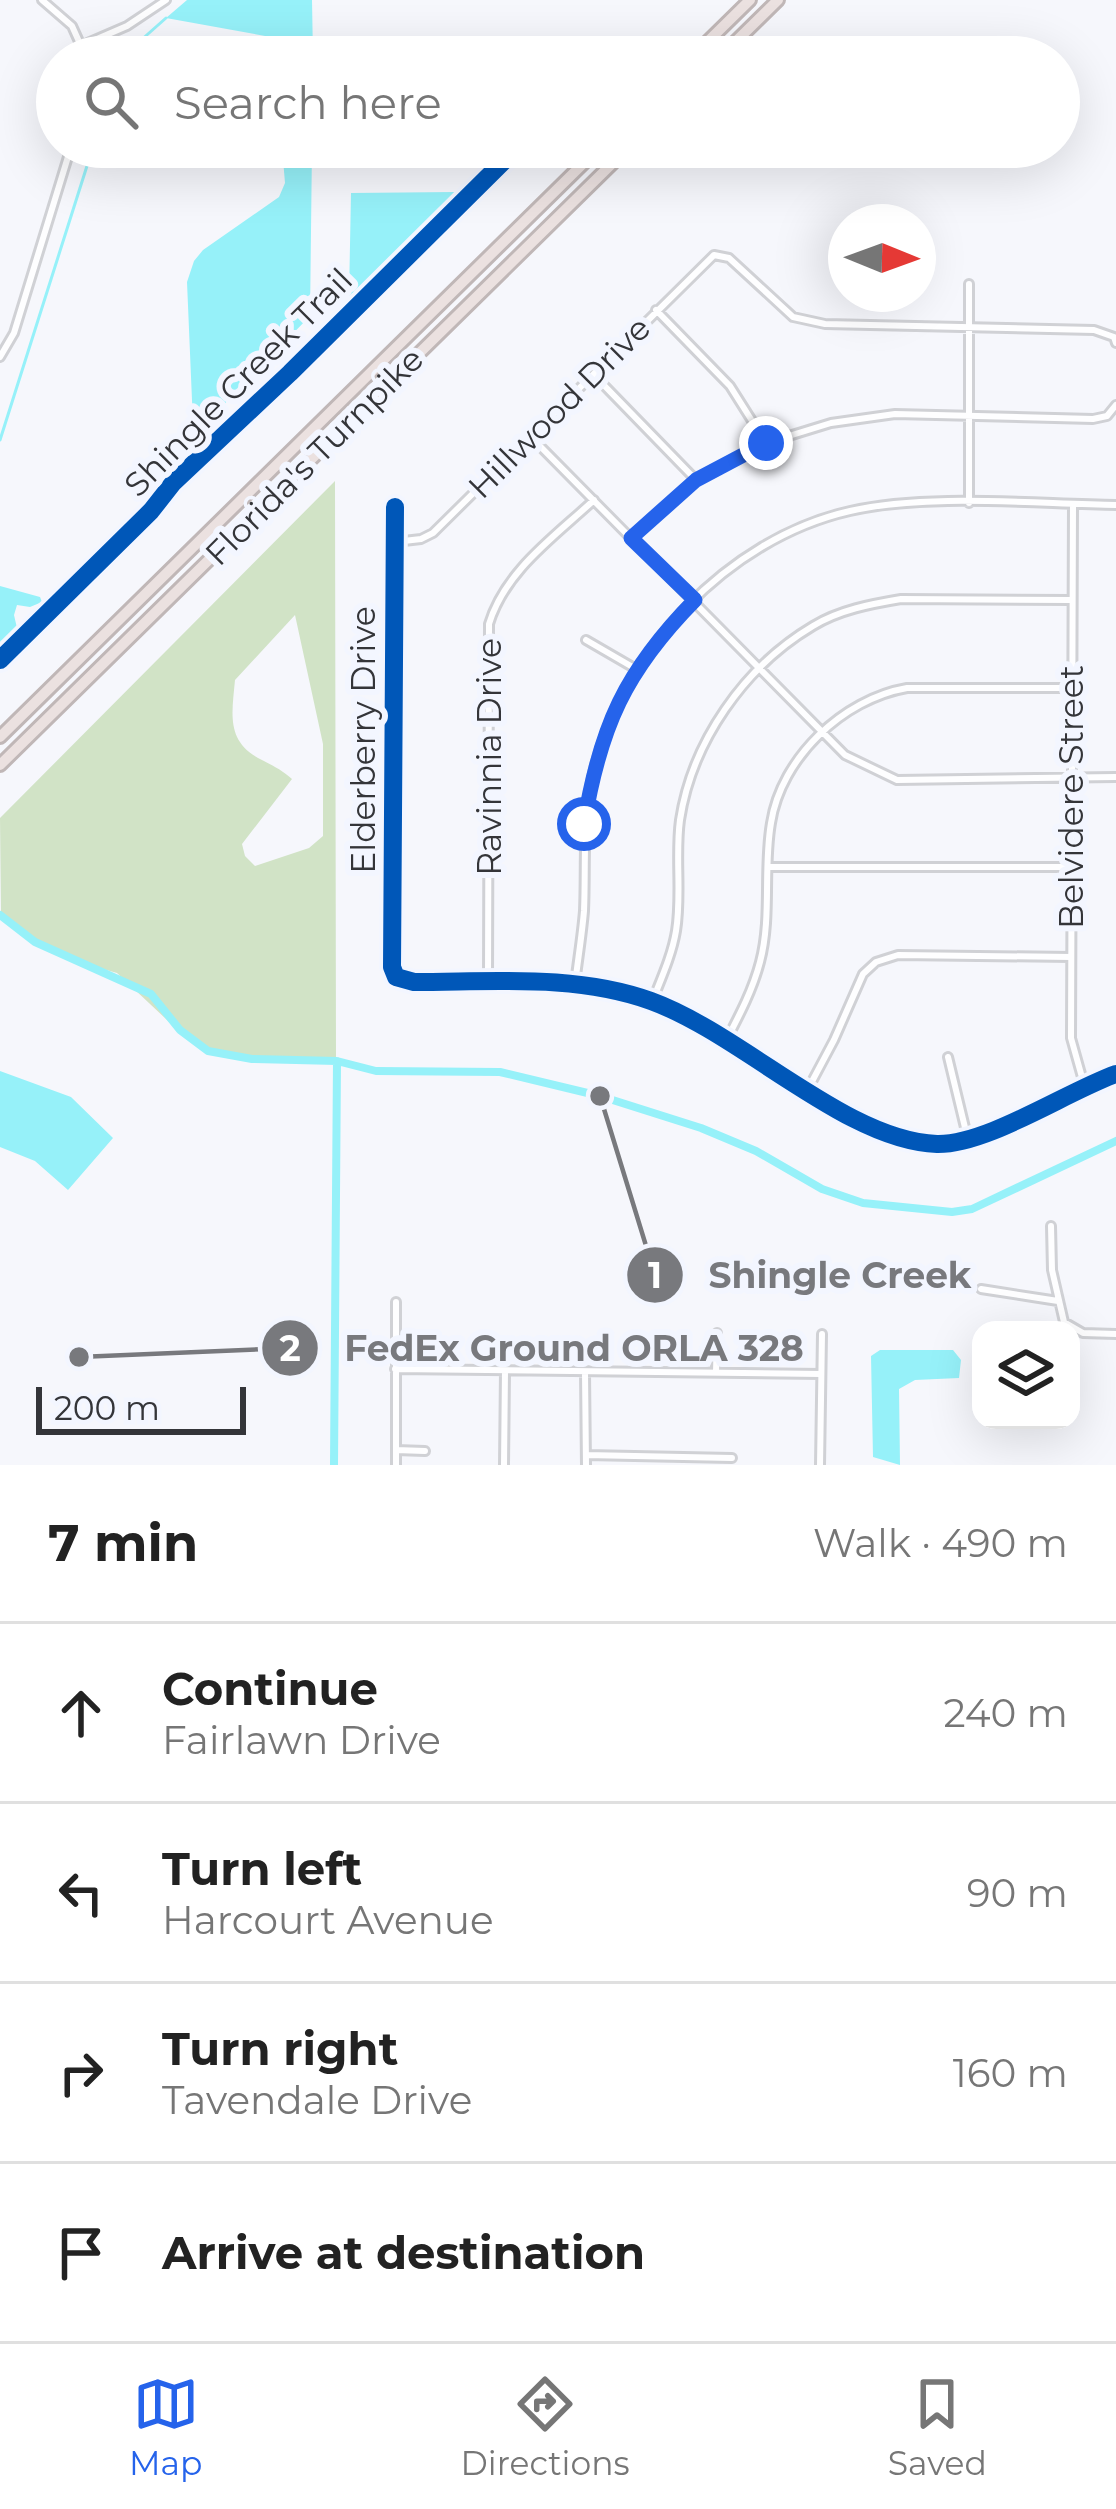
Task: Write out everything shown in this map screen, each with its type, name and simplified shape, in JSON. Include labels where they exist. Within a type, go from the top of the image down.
[{"type":"highway","points":[[713,36],[750,0]]},
{"type":"highway","points":[[741,36],[778,0]]},
{"type":"highway","name":"Florida's Turnpike","points":[[0,737],[579,168]]},
{"type":"highway","name":"Florida's Turnpike","points":[[0,765],[608,168]]},
{"type":"street","points":[[43,0],[78,36]]},
{"type":"street","points":[[104,36],[166,0]]},
{"type":"street","points":[[0,357],[14,333],[65,168]]},
{"type":"street","name":"Hillwood Drive","points":[[395,542],[433,533],[714,255],[729,259],[793,317],[863,327],[969,327]]},
{"type":"street","points":[[969,284],[969,503]]},
{"type":"street","points":[[656,310],[730,386],[766,443]]},
{"type":"street","points":[[969,327],[1094,330],[1114,337],[1116,343]]},
{"type":"street","points":[[593,375],[696,480]]},
{"type":"street","points":[[631,538],[696,480],[766,443],[831,423],[896,414],[1093,419],[1107,416],[1116,405]]},
{"type":"street","points":[[530,436],[845,755],[897,779],[1116,778]]},
{"type":"street","name":"Ravinnia Drive","points":[[488,982],[489,624],[497,598],[512,578],[593,500]]},
{"type":"street","points":[[575,983],[584,910],[584,824],[602,735],[636,669],[695,600],[736,564],[821,519],[898,504],[1116,505]]},
{"type":"street","name":"Belvidere Street","points":[[1073,504],[1071,1038],[1085,1088]]},
{"type":"street","name":"Elderberry Drive","points":[[394,507],[393,972],[404,981],[488,982]]},
{"type":"street","points":[[652,1001],[677,926],[680,823],[688,782],[712,728],[760,671],[812,627],[874,603],[1072,600]]},
{"type":"street","points":[[586,640],[636,669]]},
{"type":"street","points":[[727,1039],[760,962],[770,825],[778,794],[824,731],[856,704],[907,688],[1072,688]]},
{"type":"street","points":[[769,867],[1071,867]]},
{"type":"street","points":[[808,1089],[862,974],[876,962],[898,955],[1071,957]]},
{"type":"street","points":[[488,982],[575,983],[652,1001],[727,1039],[886,1135],[940,1144],[968,1140],[1116,1074]]},
{"type":"street","points":[[948,1057],[968,1140]]},
{"type":"street","points":[[1051,1226],[1064,1322],[1072,1330],[1116,1334]]},
{"type":"street","points":[[981,1289],[1058,1301]]},
{"type":"street","points":[[396,1302],[396,1465]]},
{"type":"street","points":[[716,1372],[717,1334]]},
{"type":"street","points":[[820,1465],[822,1334]]},
{"type":"street","points":[[395,1369],[821,1374]]},
{"type":"street","points":[[504,1465],[505,1371]]},
{"type":"street","points":[[585,1372],[586,1460],[732,1458]]},
{"type":"street","points":[[396,1450],[425,1450]]},
{"type":"green space","points":[[335,481],[336,1062],[237,1057],[206,1049],[182,1034],[117,973],[68,959],[24,934],[1,914],[0,818]],"holes":[[[295,615],[323,744],[323,836],[309,848],[255,866],[242,844],[292,779],[240,743],[233,725],[235,680]]]},
{"type":"water","points":[[187,0],[312,0],[313,36],[265,36],[166,18]]},
{"type":"water","points":[[284,168],[312,168],[310,316],[203,426],[193,424],[187,282],[194,261],[279,197],[285,183]]},
{"type":"water","points":[[455,192],[349,297],[351,193]]},
{"type":"water","points":[[0,586],[40,597],[42,602],[17,605],[17,628],[0,645]]},
{"type":"water","points":[[0,1071],[71,1097],[113,1138],[68,1190],[35,1161],[0,1147]]},
{"type":"water","points":[[880,1350],[953,1350],[961,1360],[959,1378],[915,1380],[899,1389],[900,1465],[873,1457],[871,1356]]},
{"type":"waterway","points":[[146,36],[166,18]]},
{"type":"waterway","points":[[0,440],[86,168]]},
{"type":"waterway","points":[[0,915],[35,942],[151,994],[180,1030],[208,1051],[252,1059],[337,1061],[376,1071],[500,1072],[600,1096],[701,1128],[756,1151],[822,1189],[863,1203],[952,1212],[972,1209],[1116,1141]]},
{"type":"waterway","points":[[334,1465],[337,1061]]},
{"type":"cycle path","name":"Shingle Creek Trail","points":[[0,660],[151,511],[173,483],[497,168]]},
{"type":"cycle path","points":[[395,507],[392,967],[396,977],[414,982],[564,983],[623,992],[686,1016],[867,1125],[937,1144],[979,1136],[1116,1074]]},
{"type":"place","name":"Shingle Creek","points":[[600,1096]]},
{"type":"place","name":"FedEx Ground ORLA 328","points":[[79,1357]]},
{"type":"route","points":[[584,824],[602,735],[636,669],[695,600],[631,538],[696,480],[766,443]]}]
